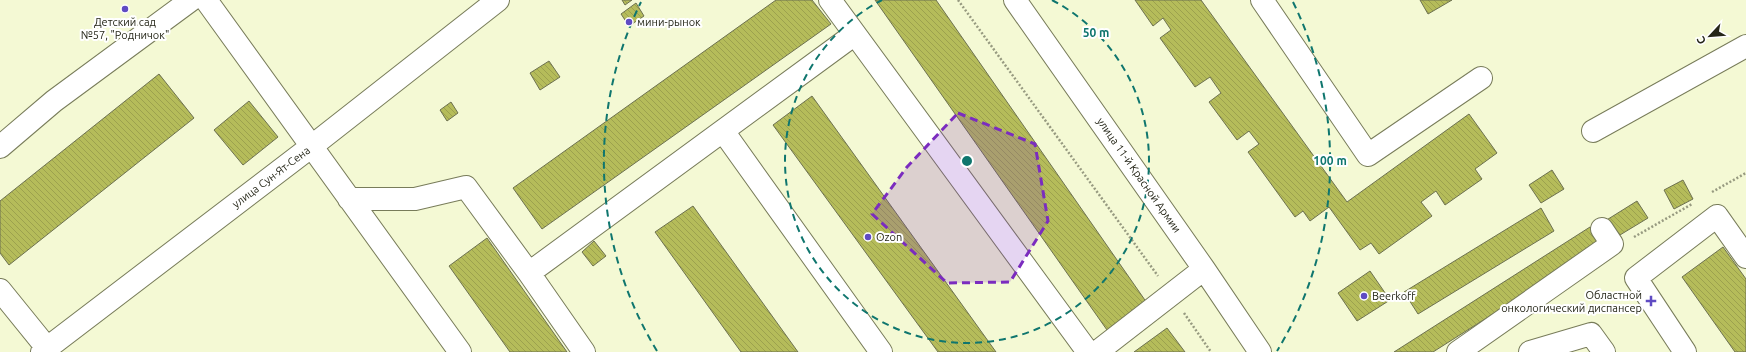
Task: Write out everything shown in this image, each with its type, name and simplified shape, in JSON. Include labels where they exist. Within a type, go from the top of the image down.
[{"type":"street","points":[[0,147],[54,101],[191,0]]},
{"type":"street","points":[[206,0],[460,352]]},
{"type":"street","name":"улица Сун-Ят-Сена","points":[[44,350],[312,146],[498,0]]},
{"type":"street","points":[[830,0],[1088,352]]},
{"type":"street","name":"улица 11-й Красной Армии","points":[[1015,0],[1204,269],[1254,350]]},
{"type":"street","points":[[1262,0],[1368,155],[1481,78]]},
{"type":"street","points":[[529,273],[855,34]]},
{"type":"street","points":[[1593,131],[1746,46]]},
{"type":"street","points":[[723,131],[881,352]]},
{"type":"street","points":[[349,199],[415,199],[466,187],[529,273],[584,352]]},
{"type":"street","points":[[1685,352],[1636,278],[1717,216],[1746,257]]},
{"type":"street","points":[[1458,352],[1612,244],[1602,230]]},
{"type":"street","points":[[1097,352],[1204,269]]},
{"type":"street","points":[[0,290],[44,350]]},
{"type":"street","points":[[1530,352],[1591,334],[1604,352]]},
{"type":"path","points":[[958,0],[1172,295],[1211,352]]},
{"type":"highlighted area","points":[[958,113],[1035,144],[1048,221],[1010,282],[947,283],[872,214],[907,167]]},
{"type":"building","points":[[622,0],[632,0],[625,5]]},
{"type":"building","points":[[776,0],[812,0],[831,24],[542,229],[513,188]]},
{"type":"building","points":[[875,0],[936,0],[1147,303],[1107,330]]},
{"type":"building","points":[[1135,0],[1201,0],[1347,202],[1469,114],[1497,153],[1475,169],[1482,179],[1445,205],[1436,191],[1421,202],[1432,216],[1379,254],[1371,243],[1360,250],[1329,207],[1310,221],[1303,211],[1295,217],[1248,152],[1259,144],[1249,131],[1237,140],[1209,102],[1221,93],[1210,77],[1195,87],[1160,38],[1171,30],[1163,18],[1153,26]]},
{"type":"building","points":[[1420,0],[1452,0],[1428,14]]},
{"type":"building","points":[[636,3],[644,16],[629,26],[621,14]]},
{"type":"building","points":[[549,61],[560,77],[540,90],[530,73]]},
{"type":"building","points":[[159,74],[194,118],[9,265],[0,253],[0,201]]},
{"type":"building","points":[[812,96],[996,352],[938,352],[773,125]]},
{"type":"building","points":[[249,101],[278,137],[243,165],[214,130]]},
{"type":"building","points":[[451,102],[458,113],[447,121],[440,110]]},
{"type":"building","points":[[1552,170],[1564,189],[1541,203],[1529,185]]},
{"type":"building","points":[[1683,180],[1693,199],[1674,209],[1664,190]]},
{"type":"building","points":[[1637,201],[1648,218],[1615,238],[1605,221]]},
{"type":"building","points":[[693,206],[798,352],[741,352],[655,232]]},
{"type":"building","points":[[1541,208],[1554,231],[1418,314],[1404,292]]},
{"type":"building","points":[[1590,227],[1600,246],[1433,352],[1394,352]]},
{"type":"building","points":[[487,238],[567,352],[510,352],[449,266]]},
{"type":"building","points":[[594,241],[606,256],[593,266],[582,252]]},
{"type":"building","points":[[1723,247],[1746,279],[1746,352],[1735,352],[1682,277]]},
{"type":"building","name":"Beerkoff","points":[[1370,271],[1390,300],[1357,321],[1338,293]]},
{"type":"building","points":[[1167,328],[1185,352],[1134,352]]},
{"type":"place","name":"Детский сад №57, \"Родничок\"","points":[[125,9]]},
{"type":"place","name":"мини-рынок","points":[[629,22]]},
{"type":"place","name":"Ozon","points":[[868,237]]},
{"type":"place","name":"Beerkoff","points":[[1364,296]]},
{"type":"place","name":"Областной онкологический диспансер","points":[[1651,301]]}]
